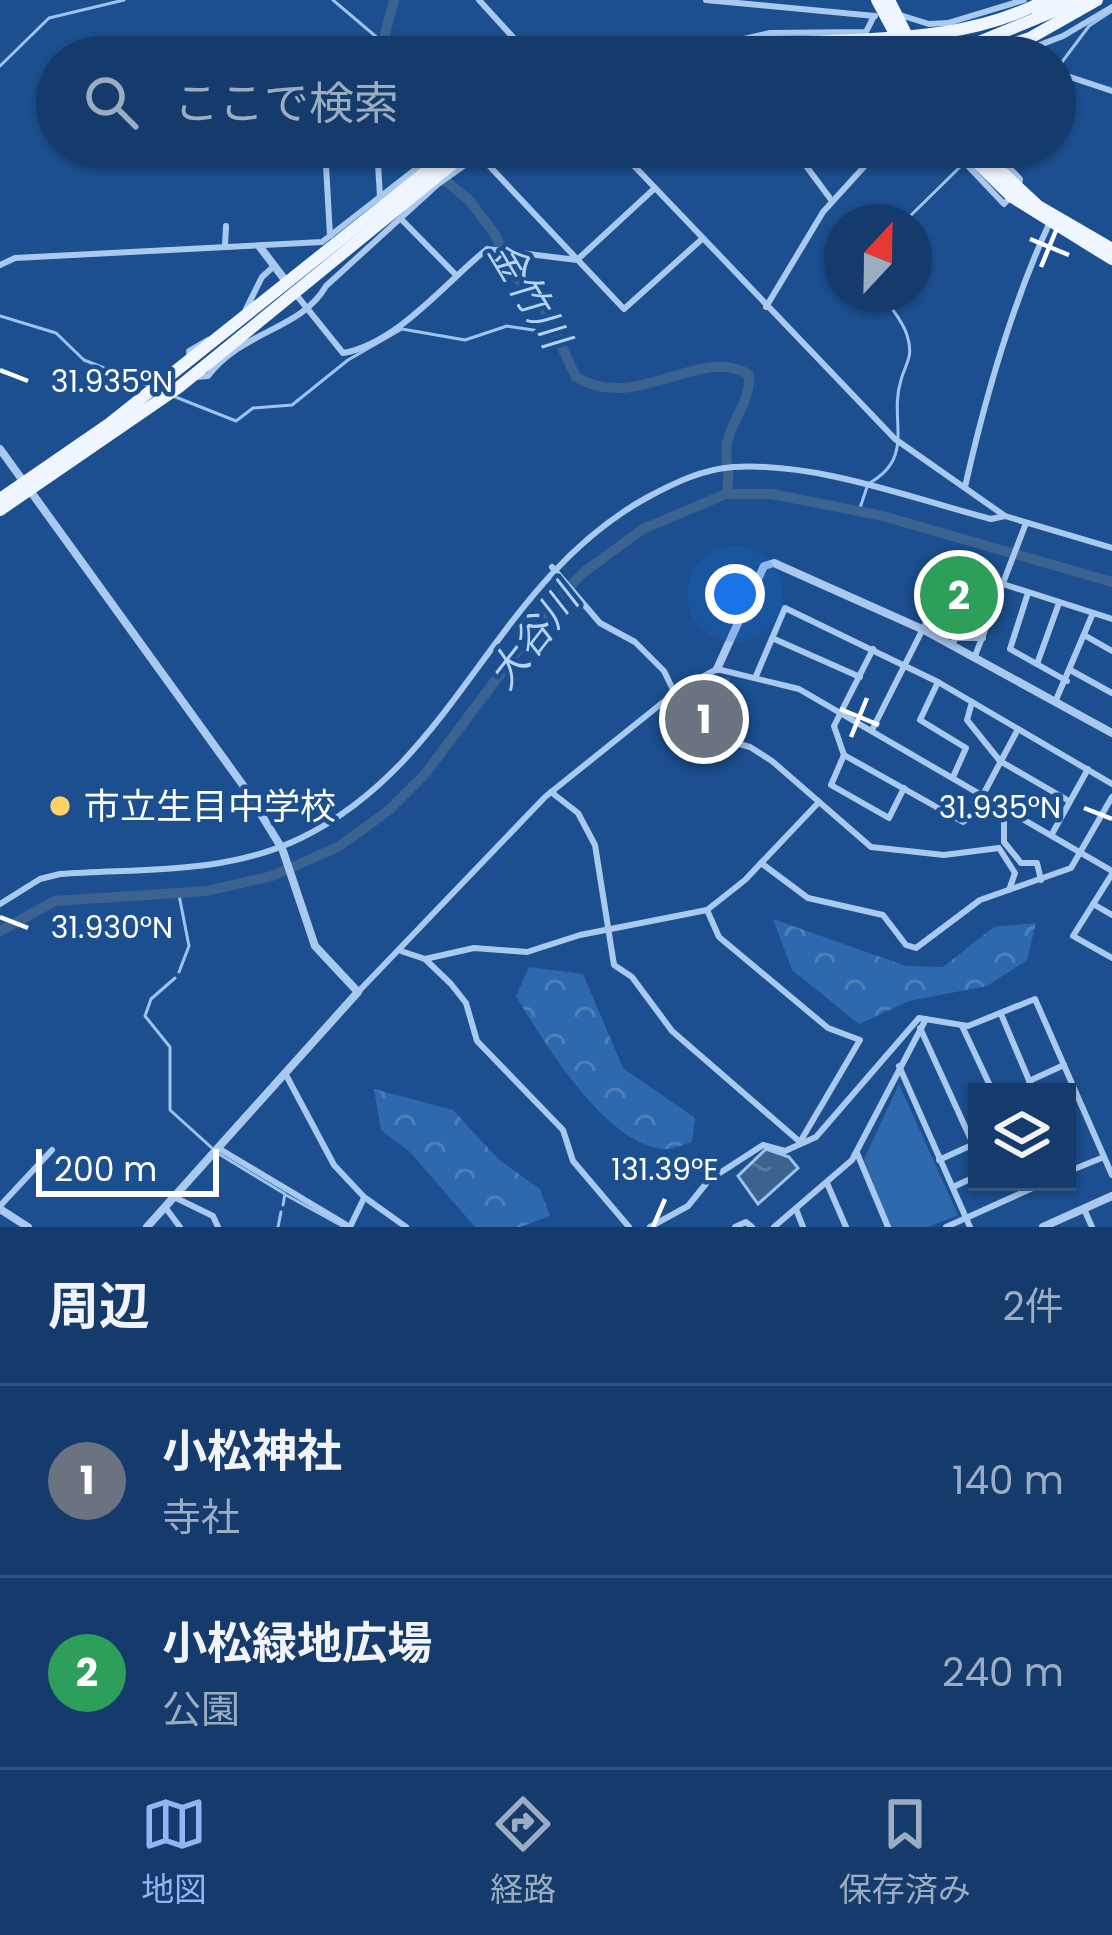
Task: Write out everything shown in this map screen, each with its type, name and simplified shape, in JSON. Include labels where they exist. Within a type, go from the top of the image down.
[{"type":"main road","points":[[878,0],[901,36]]},
{"type":"main road","points":[[875,36],[889,0]]},
{"type":"main road","points":[[915,36],[999,21],[1046,0]]},
{"type":"main road","points":[[973,36],[1004,28],[1064,0]]},
{"type":"main road","points":[[993,36],[1081,0]]},
{"type":"main road","points":[[1034,36],[1097,0]]},
{"type":"main road","points":[[0,499],[28,486],[164,390],[294,291],[437,168]]},
{"type":"main road","points":[[985,168],[1049,224],[1112,259]]},
{"type":"main road","points":[[993,168],[1014,193],[1112,249]]},
{"type":"main road","points":[[0,510],[150,393],[179,387],[192,368]]},
{"type":"street","points":[[479,0],[512,36]]},
{"type":"street","points":[[706,0],[886,16],[947,28],[1024,0]]},
{"type":"street","points":[[991,0],[999,9]]},
{"type":"street","points":[[1055,36],[1112,7]]},
{"type":"street","points":[[757,36],[866,32],[886,16]]},
{"type":"street","points":[[1076,79],[1112,92]]},
{"type":"street","points":[[326,168],[330,236]]},
{"type":"street","points":[[378,168],[380,197]]},
{"type":"street","points":[[491,168],[624,309],[702,239]]},
{"type":"street","points":[[636,168],[895,439],[1005,516],[1112,548]]},
{"type":"street","points":[[808,168],[832,201]]},
{"type":"street","points":[[766,307],[802,242],[863,168]]},
{"type":"street","points":[[970,168],[1004,204],[1020,179],[1009,168]]},
{"type":"street","points":[[0,265],[15,258],[322,242],[380,197],[430,174]]},
{"type":"street","points":[[274,266],[262,277],[246,309],[189,351],[192,368],[203,380],[263,328],[309,310],[326,286],[403,220],[430,174]]},
{"type":"street","points":[[577,260],[656,188]]},
{"type":"street","points":[[403,220],[456,275]]},
{"type":"street","points":[[965,487],[1006,346],[1011,306],[1049,224]]},
{"type":"street","points":[[226,226],[226,248]]},
{"type":"street","points":[[260,247],[344,353],[379,339],[487,250],[577,260]]},
{"type":"street","points":[[0,449],[245,788],[282,849],[315,946],[358,992]]},
{"type":"street","points":[[0,904],[60,874],[185,869],[282,849],[363,799],[411,753],[554,569],[643,500],[676,482],[733,467],[787,470],[992,519],[1005,516]]},
{"type":"street","points":[[975,656],[1026,523]]},
{"type":"street","points":[[147,1227],[358,992],[551,792],[677,691],[717,669],[764,566],[774,563],[924,630],[1112,733]]},
{"type":"street","points":[[554,569],[600,623],[644,649],[677,691],[693,731],[750,747],[871,847],[944,854],[999,848],[1015,873],[1009,890]]},
{"type":"street","points":[[1007,581],[1028,593],[1112,619]]},
{"type":"street","points":[[1028,593],[1010,649],[1067,681]]},
{"type":"street","points":[[872,730],[908,667],[939,597],[993,614]]},
{"type":"street","points":[[1037,664],[1059,603]]},
{"type":"street","points":[[756,676],[785,608],[938,682],[1112,784]]},
{"type":"street","points":[[1056,700],[1093,613]]},
{"type":"street","points":[[1084,635],[1112,651]]},
{"type":"street","points":[[772,638],[860,677]]},
{"type":"street","points":[[952,644],[956,638],[983,638]]},
{"type":"street","points":[[873,649],[834,726],[844,755],[963,822],[987,796],[1018,729]]},
{"type":"street","points":[[717,669],[788,684],[1112,873],[1073,936],[1112,958]]},
{"type":"street","points":[[1072,670],[1112,693]]},
{"type":"street","points":[[938,682],[920,720],[966,748],[953,777]]},
{"type":"street","points":[[972,702],[967,720],[1000,761],[1069,801]]},
{"type":"street","points":[[844,755],[831,785],[889,818],[904,788]]},
{"type":"street","points":[[1052,834],[1088,769]]},
{"type":"street","points":[[551,792],[586,823],[614,965],[632,977],[671,1031],[800,1142]]},
{"type":"street","points":[[761,863],[808,898],[883,915],[906,945],[916,948],[962,910],[1064,873],[1082,852],[1112,797]]},
{"type":"street","points":[[425,959],[474,948],[527,952],[707,910],[761,863],[820,801]]},
{"type":"street","points":[[1004,806],[1004,842],[1021,863],[1037,863],[1041,880]]},
{"type":"street","points":[[1093,904],[1112,915]]},
{"type":"street","points":[[707,910],[719,937],[828,1028],[860,1040],[800,1142]]},
{"type":"street","points":[[401,951],[425,959],[466,1003],[477,1041],[563,1130],[573,1161],[629,1227]]},
{"type":"street","points":[[650,1227],[688,1206],[709,1180],[734,1169],[756,1149],[764,1145],[785,1151],[816,1137],[919,1018],[962,1026],[1035,999],[1112,1175]]},
{"type":"street","points":[[1001,1014],[1029,1081],[1065,1065]]},
{"type":"street","points":[[775,1227],[856,1152],[926,1019]]},
{"type":"street","points":[[962,1026],[989,1083]]},
{"type":"street","points":[[920,1028],[968,1128]]},
{"type":"street","points":[[899,1066],[968,1223]]},
{"type":"street","points":[[285,1073],[334,1165],[364,1197],[406,1227]]},
{"type":"street","points":[[939,1160],[968,1146]]},
{"type":"street","points":[[218,1148],[350,1227],[364,1197]]},
{"type":"street","points":[[28,1227],[0,1208],[52,1150]]},
{"type":"street","points":[[856,1152],[889,1227]]},
{"type":"street","points":[[1076,1168],[1104,1156]]},
{"type":"street","points":[[952,1187],[968,1180]]},
{"type":"street","points":[[827,1183],[846,1227]]},
{"type":"street","points":[[946,1227],[968,1223],[1029,1191]]},
{"type":"street","points":[[1043,1227],[1112,1196]]},
{"type":"street","points":[[174,1197],[213,1216],[218,1227]]},
{"type":"street","points":[[165,1207],[180,1227]]},
{"type":"street","points":[[796,1209],[803,1227]]},
{"type":"street","points":[[1084,1209],[1092,1227]]},
{"type":"street","points":[[735,1227],[746,1222],[752,1227]]},
{"type":"green space","points":[[706,676],[730,678],[723,692],[741,705],[728,735],[688,719],[682,692]]},
{"type":"green space","points":[[773,919],[906,966],[943,967],[994,927],[1036,923],[1027,960],[987,986],[909,1001],[859,1024],[792,970]]},
{"type":"green space","points":[[529,967],[583,974],[623,1068],[695,1118],[692,1142],[667,1149],[642,1143],[599,1111],[559,1063],[516,996]]},
{"type":"green space","points":[[899,1084],[958,1215],[928,1227],[890,1227],[864,1159]]},
{"type":"green space","points":[[374,1089],[453,1110],[499,1160],[540,1189],[550,1216],[520,1227],[475,1227],[410,1152],[381,1130]]},
{"type":"water","points":[[766,1149],[789,1157],[798,1168],[758,1204],[738,1176]]},
{"type":"waterway","points":[[0,66],[49,18],[124,0]]},
{"type":"waterway","points":[[333,0],[375,36]]},
{"type":"waterway","name":"金竹川","points":[[385,36],[394,0]]},
{"type":"waterway","points":[[1076,43],[1089,26],[1112,11]]},
{"type":"waterway","name":"金竹川","points":[[437,168],[494,233],[516,278],[535,290],[576,377],[622,388],[710,367],[749,375],[747,393],[727,443],[726,494]]},
{"type":"waterway","points":[[922,204],[959,168]]},
{"type":"waterway","points":[[859,511],[868,484],[883,473],[897,450],[898,395],[909,343],[894,312]]},
{"type":"waterway","points":[[0,316],[56,333],[84,360],[147,385]]},
{"type":"waterway","points":[[173,396],[236,421],[253,408],[292,405],[348,360],[402,329],[465,340],[507,326],[553,333]]},
{"type":"waterway","name":"大谷川","points":[[0,931],[55,901],[207,891],[272,876],[338,847],[388,811],[425,774],[556,600],[584,572],[643,529],[726,494],[772,494],[883,516],[1112,582]]},
{"type":"waterway","points":[[179,895],[189,946],[179,972]]},
{"type":"waterway","points":[[175,978],[151,999],[145,1016],[170,1047],[170,1110],[212,1148]]},
{"type":"waterway","points":[[219,1154],[285,1194],[283,1205]]},
{"type":"waterway","points":[[286,1195],[344,1227]]},
{"type":"waterway","points":[[278,1227],[281,1212]]},
{"type":"place","name":"小松緑地広場","points":[[959,595]]},
{"type":"place","name":"小松神社","points":[[704,719]]},
{"type":"place","name":"市立生目中学校","points":[[60,806]]}]
